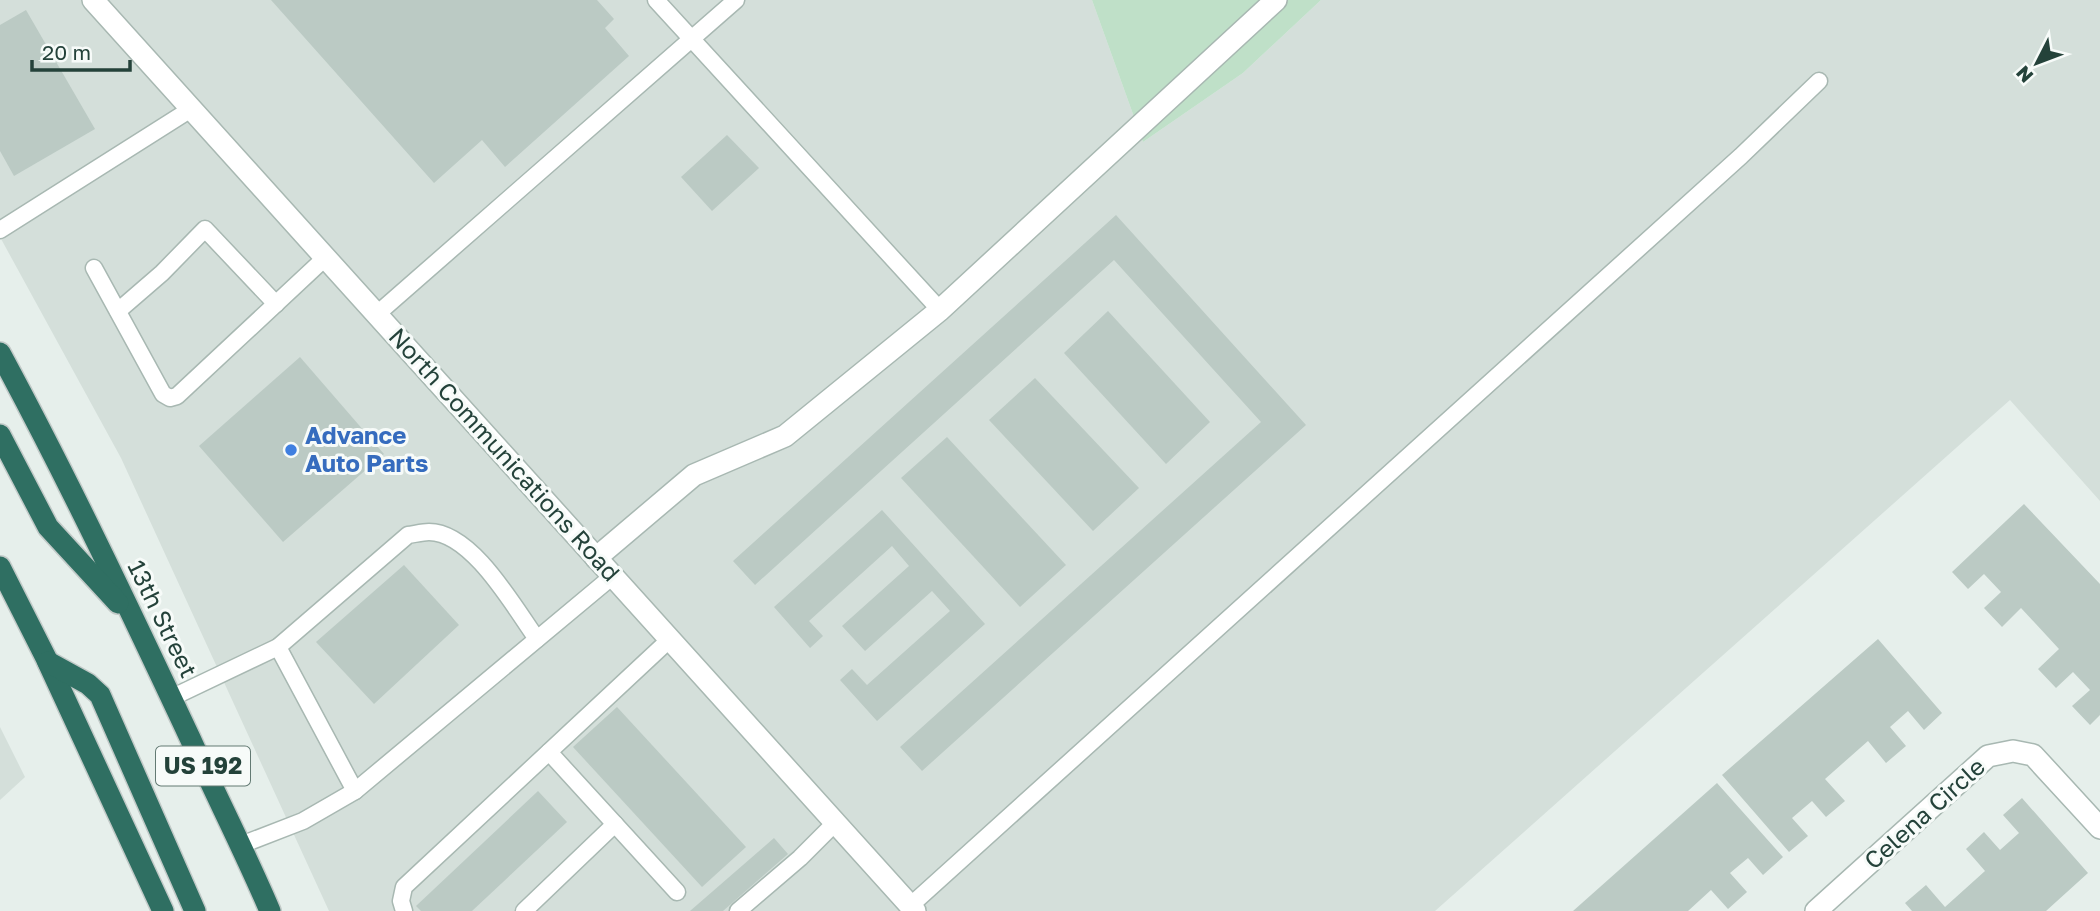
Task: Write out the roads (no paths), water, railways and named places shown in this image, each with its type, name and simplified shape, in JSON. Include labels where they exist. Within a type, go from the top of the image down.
[{"type":"highway","name":"13th Street","points":[[0,353],[136,622],[270,911]]},
{"type":"highway","points":[[0,435],[48,527],[136,622]]},
{"type":"highway","points":[[0,567],[48,662],[163,911]]},
{"type":"highway","points":[[48,662],[88,684],[100,695],[195,911]]},
{"type":"street","points":[[596,558],[694,475],[785,436],[940,310],[1276,0]]},
{"type":"street","name":"North Communications Road","points":[[100,2],[191,109],[913,908]]},
{"type":"street","name":"Celena Circle","points":[[1816,911],[1989,756],[2013,751],[2033,755],[2100,828]]},
{"type":"lane","points":[[656,0],[940,310]]},
{"type":"lane","points":[[376,315],[736,0]]},
{"type":"lane","points":[[913,908],[1741,156],[1819,81]]},
{"type":"lane","points":[[0,230],[191,109]]},
{"type":"lane","points":[[118,311],[162,273],[205,229],[276,304]]},
{"type":"lane","points":[[94,268],[163,394],[170,398],[177,396],[325,258]]},
{"type":"lane","points":[[171,698],[278,647],[408,536],[431,531],[458,540],[479,559],[537,639]]},
{"type":"lane","points":[[241,845],[303,821],[355,791],[614,575]]},
{"type":"lane","points":[[404,911],[401,901],[404,887],[669,640]]},
{"type":"lane","points":[[278,647],[355,791]]},
{"type":"lane","points":[[549,752],[677,892]]},
{"type":"lane","points":[[738,911],[800,858],[835,822]]},
{"type":"lane","points":[[524,911],[615,824]]},
{"type":"place","name":"Advance Auto Parts","points":[[291,450]]}]
